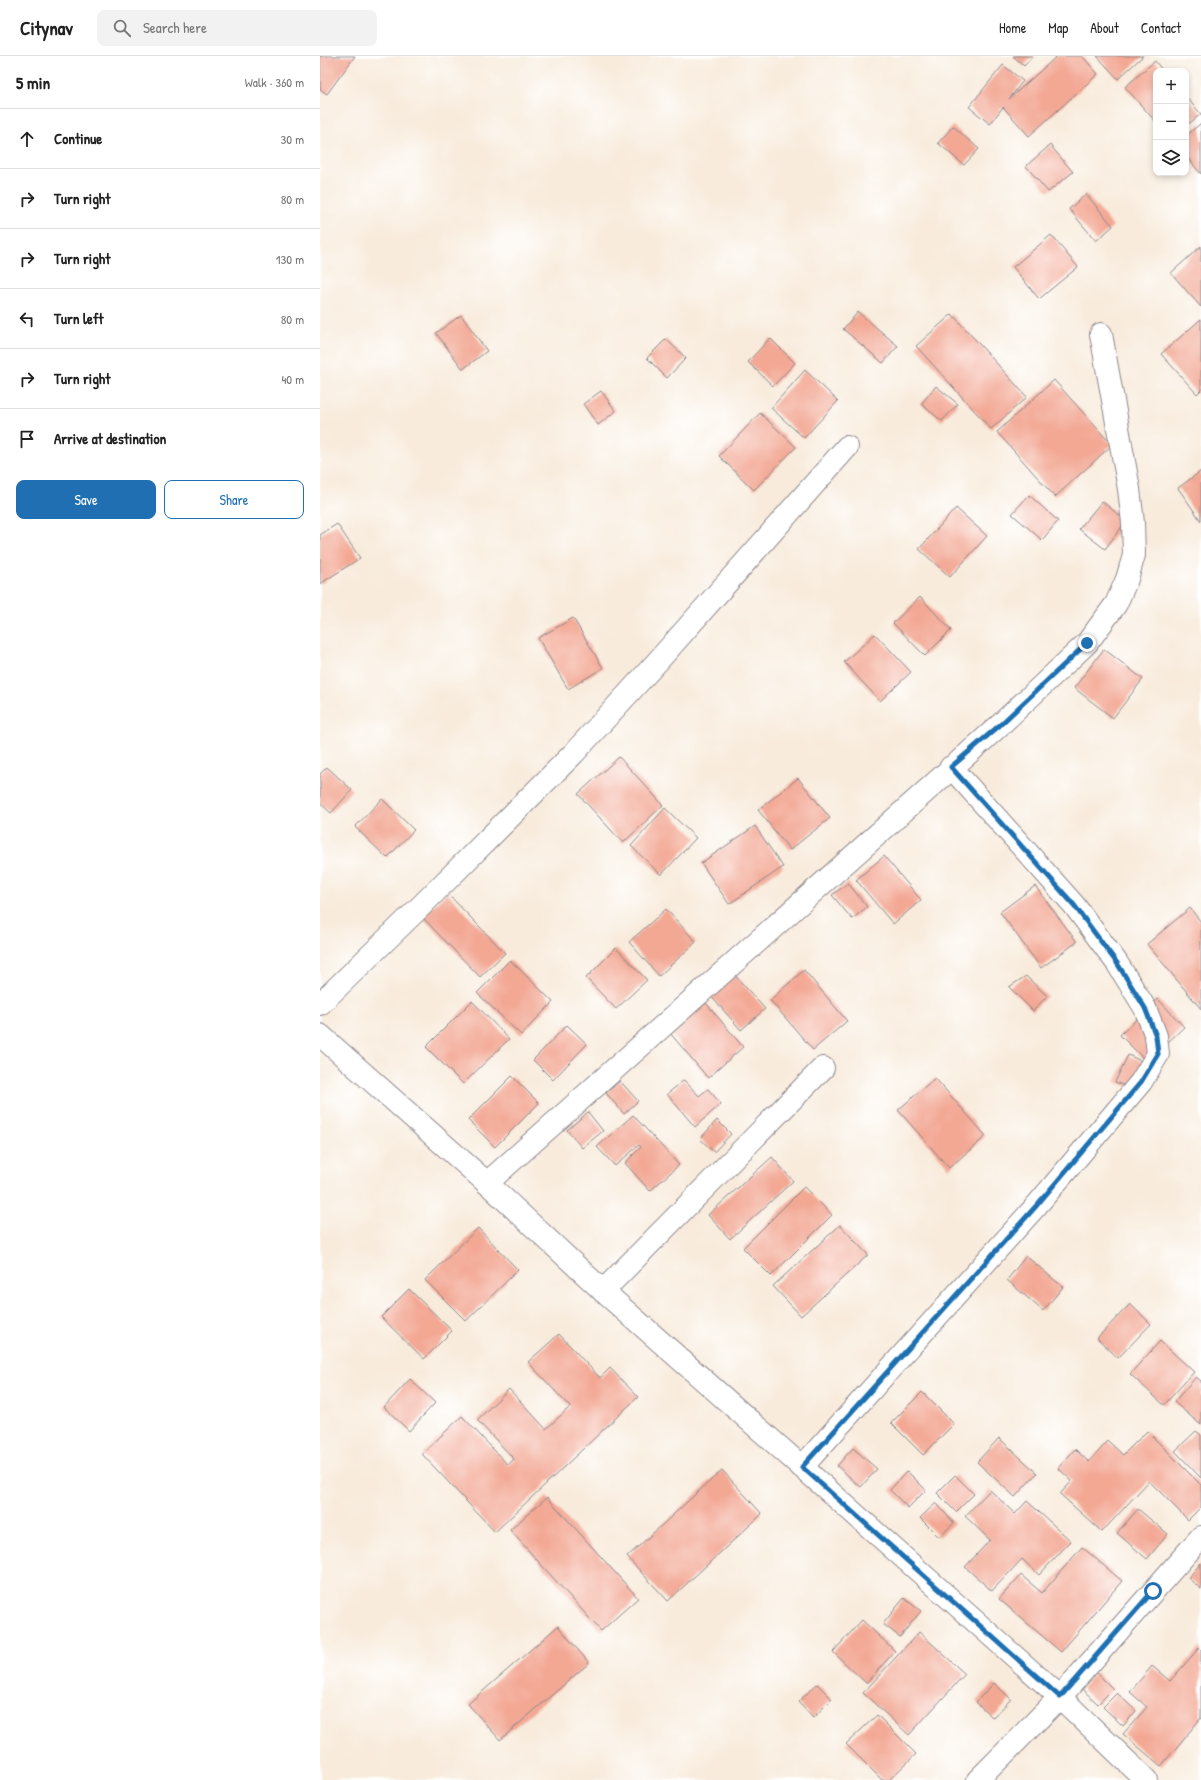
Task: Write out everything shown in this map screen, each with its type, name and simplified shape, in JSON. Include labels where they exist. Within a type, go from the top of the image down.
[{"type":"street","points":[[487,1183],[951,767],[1000,725],[1087,643],[1116,604],[1127,579],[1134,555],[1133,523],[1129,489],[1102,334]]},
{"type":"street","points":[[320,1004],[419,908],[574,753],[657,662],[847,447]]},
{"type":"street","points":[[802,1467],[1042,1199],[1141,1082],[1158,1054],[1156,1036],[1145,1008],[1117,963],[1074,905],[951,767]]},
{"type":"street","points":[[320,1035],[487,1183],[602,1292],[802,1467],[1060,1697],[1146,1780]]},
{"type":"street","points":[[602,1292],[823,1068]]},
{"type":"street","points":[[978,1780],[1060,1697],[1201,1538]]},
{"type":"building","points":[[320,56],[355,56],[327,94],[320,89]]},
{"type":"building","points":[[1013,56],[1033,56],[1024,66]]},
{"type":"building","points":[[1057,56],[1082,56],[1098,74],[1029,136],[1003,107],[990,124],[969,107],[1003,65],[1023,81],[1009,99]]},
{"type":"building","points":[[1097,56],[1143,56],[1118,79]]},
{"type":"building","points":[[1155,61],[1161,68],[1153,68],[1153,119],[1125,87]]},
{"type":"building","points":[[1189,100],[1201,114],[1189,124]]},
{"type":"building","points":[[1201,123],[1201,174],[1189,160],[1189,133]]},
{"type":"building","points":[[953,126],[979,149],[964,165],[938,143]]},
{"type":"building","points":[[1050,145],[1073,172],[1048,192],[1026,166]]},
{"type":"building","points":[[1086,194],[1113,226],[1096,241],[1069,209]]},
{"type":"building","points":[[1051,235],[1078,267],[1039,299],[1013,267]]},
{"type":"building","points":[[1201,246],[1201,307],[1171,273]]},
{"type":"building","points":[[858,312],[898,346],[883,363],[843,329]]},
{"type":"building","points":[[952,314],[1027,397],[991,429],[916,346]]},
{"type":"building","points":[[461,315],[487,351],[463,369],[436,333]]},
{"type":"building","points":[[1201,319],[1201,390],[1197,394],[1161,354]]},
{"type":"building","points":[[770,338],[795,363],[773,386],[748,362]]},
{"type":"building","points":[[666,339],[686,358],[667,378],[647,358]]},
{"type":"building","points":[[805,370],[838,401],[804,438],[771,408]]},
{"type":"building","points":[[1054,380],[1112,445],[1055,497],[997,432]]},
{"type":"building","points":[[936,386],[958,404],[942,421],[921,404]]},
{"type":"building","points":[[601,391],[616,411],[598,425],[583,404]]},
{"type":"building","points":[[760,413],[796,447],[754,490],[719,456]]},
{"type":"building","points":[[1201,471],[1201,521],[1178,488]]},
{"type":"building","points":[[1029,495],[1058,521],[1042,540],[1012,514]]},
{"type":"building","points":[[1102,501],[1126,521],[1105,549],[1079,529]]},
{"type":"building","points":[[956,508],[987,536],[950,577],[919,549]]},
{"type":"building","points":[[337,524],[360,558],[320,584],[320,535]]},
{"type":"building","points":[[920,597],[951,630],[925,656],[893,623]]},
{"type":"building","points":[[573,618],[603,668],[568,689],[538,638]]},
{"type":"building","points":[[875,634],[911,672],[880,701],[844,662]]},
{"type":"building","points":[[1104,649],[1143,679],[1113,718],[1074,688]]},
{"type":"building","points":[[619,757],[663,805],[623,843],[578,794]]},
{"type":"building","points":[[327,767],[352,790],[331,813],[320,803],[320,774]]},
{"type":"building","points":[[798,778],[830,818],[790,850],[758,810]]},
{"type":"building","points":[[382,799],[414,830],[387,858],[355,827]]},
{"type":"building","points":[[665,808],[696,838],[661,875],[631,846]]},
{"type":"building","points":[[755,826],[783,867],[729,904],[701,863]]},
{"type":"building","points":[[884,856],[921,900],[893,924],[856,880]]},
{"type":"building","points":[[848,883],[867,907],[852,919],[832,895]]},
{"type":"building","points":[[1035,886],[1077,942],[1041,968],[1000,912]]},
{"type":"building","points":[[447,893],[505,953],[480,977],[422,917]]},
{"type":"building","points":[[1190,908],[1201,922],[1201,1009],[1147,944]]},
{"type":"building","points":[[666,909],[696,942],[659,976],[629,942]]},
{"type":"building","points":[[616,948],[647,980],[616,1009],[586,978]]},
{"type":"building","points":[[510,960],[553,1002],[521,1035],[477,993]]},
{"type":"building","points":[[804,970],[847,1021],[813,1050],[770,1000]]},
{"type":"building","points":[[733,973],[765,1009],[741,1030],[709,994]]},
{"type":"building","points":[[1026,976],[1047,996],[1033,1011],[1009,987]]},
{"type":"building","points":[[1158,999],[1184,1027],[1147,1062],[1120,1035]]},
{"type":"building","points":[[472,1001],[509,1039],[463,1084],[426,1047]]},
{"type":"building","points":[[706,1003],[743,1047],[708,1078],[670,1033]]},
{"type":"building","points":[[567,1025],[587,1044],[553,1080],[533,1060]]},
{"type":"building","points":[[1128,1055],[1156,1068],[1145,1093],[1115,1082]]},
{"type":"building","points":[[512,1076],[539,1103],[495,1147],[468,1120]]},
{"type":"building","points":[[935,1078],[986,1136],[949,1168],[898,1110]]},
{"type":"building","points":[[684,1080],[699,1096],[708,1089],[721,1104],[695,1127],[667,1094]]},
{"type":"building","points":[[620,1081],[638,1101],[624,1114],[606,1093]]},
{"type":"building","points":[[588,1112],[603,1131],[582,1148],[567,1130]]},
{"type":"building","points":[[633,1115],[679,1165],[650,1191],[625,1163],[641,1147],[639,1145],[615,1166],[597,1147]]},
{"type":"building","points":[[717,1120],[731,1134],[714,1152],[700,1139]]},
{"type":"building","points":[[772,1157],[793,1181],[730,1239],[708,1215]]},
{"type":"building","points":[[804,1187],[832,1215],[771,1276],[743,1248]]},
{"type":"building","points":[[840,1225],[868,1255],[801,1316],[773,1286]]},
{"type":"building","points":[[478,1228],[518,1270],[466,1321],[425,1280]]},
{"type":"building","points":[[1026,1256],[1063,1287],[1043,1311],[1007,1280]]},
{"type":"building","points":[[409,1289],[452,1331],[424,1359],[381,1317]]},
{"type":"building","points":[[1130,1304],[1151,1324],[1118,1358],[1097,1338]]},
{"type":"building","points":[[559,1334],[600,1378],[610,1368],[638,1397],[495,1532],[422,1454],[462,1416],[508,1465],[514,1459],[477,1420],[509,1389],[546,1429],[570,1407],[528,1362]]},
{"type":"building","points":[[1160,1341],[1194,1372],[1164,1405],[1130,1374]]},
{"type":"building","points":[[1196,1377],[1201,1381],[1201,1425],[1174,1402]]},
{"type":"building","points":[[410,1379],[435,1403],[409,1431],[384,1407]]},
{"type":"building","points":[[922,1392],[954,1424],[923,1455],[891,1423]]},
{"type":"building","points":[[1147,1431],[1201,1485],[1201,1507],[1188,1520],[1149,1481],[1102,1532],[1060,1494],[1072,1481],[1058,1468],[1075,1449],[1089,1462],[1108,1441],[1123,1455]]},
{"type":"building","points":[[1196,1431],[1201,1435],[1201,1478],[1175,1451]]},
{"type":"building","points":[[999,1438],[1037,1473],[1015,1497],[977,1462]]},
{"type":"building","points":[[853,1448],[877,1469],[861,1487],[837,1466]]},
{"type":"building","points":[[722,1470],[762,1514],[668,1601],[627,1557]]},
{"type":"building","points":[[907,1471],[926,1490],[908,1508],[890,1490]]},
{"type":"building","points":[[955,1475],[974,1494],[956,1512],[937,1493]]},
{"type":"building","points":[[990,1490],[1015,1514],[1027,1501],[1071,1541],[1039,1575],[1022,1559],[992,1591],[965,1567],[990,1540],[965,1516]]},
{"type":"building","points":[[547,1497],[638,1598],[601,1631],[510,1530]]},
{"type":"building","points":[[936,1503],[954,1523],[939,1537],[920,1518]]},
{"type":"building","points":[[1138,1509],[1168,1534],[1147,1559],[1117,1533]]},
{"type":"building","points":[[1082,1547],[1122,1581],[1061,1652],[999,1599],[1021,1575],[1042,1593]]},
{"type":"building","points":[[1201,1563],[1201,1589],[1188,1578]]},
{"type":"building","points":[[904,1598],[921,1611],[900,1637],[883,1624]]},
{"type":"building","points":[[862,1620],[895,1651],[866,1683],[833,1652]]},
{"type":"building","points":[[558,1626],[589,1663],[500,1740],[468,1704]]},
{"type":"building","points":[[919,1632],[965,1674],[909,1735],[863,1693]]},
{"type":"building","points":[[1199,1648],[1201,1650],[1201,1718],[1161,1766],[1123,1734],[1147,1707],[1130,1692],[1152,1666],[1170,1681]]},
{"type":"building","points":[[1096,1672],[1113,1689],[1098,1704],[1081,1688]]},
{"type":"building","points":[[994,1683],[1011,1699],[993,1718],[976,1702]]},
{"type":"building","points":[[817,1684],[832,1699],[813,1718],[798,1702]]},
{"type":"building","points":[[1117,1693],[1136,1711],[1123,1726],[1103,1707]]},
{"type":"building","points":[[877,1715],[916,1754],[889,1780],[882,1780],[846,1744]]},
{"type":"route","points":[[1087,643],[1000,725],[951,767],[1074,905],[1117,963],[1145,1008],[1156,1036],[1158,1054],[1141,1082],[1037,1205],[802,1467],[1060,1697],[1153,1591]]}]
